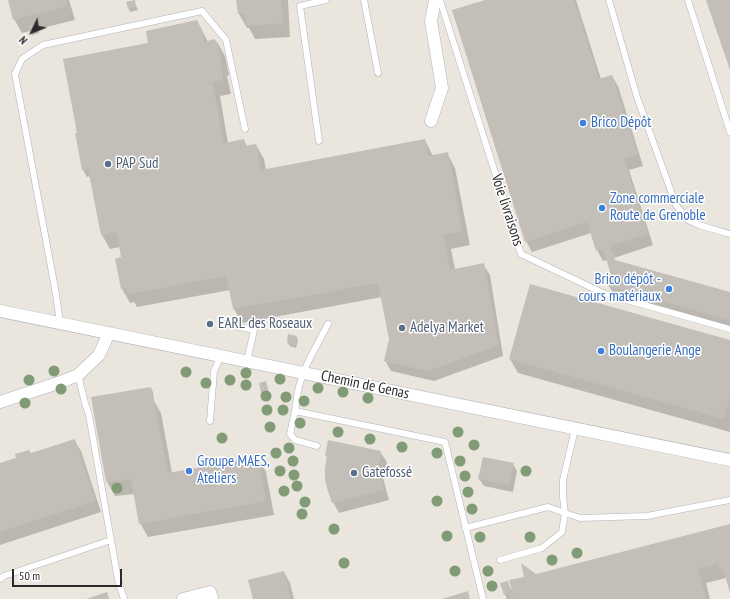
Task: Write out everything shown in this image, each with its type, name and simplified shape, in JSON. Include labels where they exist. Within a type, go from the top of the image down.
[{"type":"street","points":[[431,121],[442,88],[431,22],[435,0]]},
{"type":"street","name":"Chemin de Genas","points":[[0,311],[730,460]]},
{"type":"street","points":[[0,402],[78,375],[99,355],[109,333]]},
{"type":"street","points":[[183,599],[210,592],[212,599]]},
{"type":"lane","points":[[319,141],[300,6],[326,0]]},
{"type":"lane","points":[[364,0],[378,73]]},
{"type":"lane","name":"Voie livraisons","points":[[440,0],[521,254],[605,294],[730,328]]},
{"type":"lane","points":[[610,0],[637,97],[676,204],[688,220],[699,225],[730,234]]},
{"type":"lane","points":[[688,0],[730,132]]},
{"type":"lane","points":[[60,323],[56,294],[15,74],[22,59],[43,45],[202,11],[226,40],[245,129]]},
{"type":"lane","points":[[221,323],[254,330],[247,361]]},
{"type":"lane","points":[[317,446],[295,440],[290,434],[298,390],[303,373],[328,324]]},
{"type":"lane","points":[[210,421],[214,371],[221,356]]},
{"type":"lane","points":[[78,375],[89,415],[118,580],[124,599]]},
{"type":"lane","points":[[294,411],[445,442],[483,599]]},
{"type":"lane","points":[[500,560],[542,548],[562,532],[565,513],[562,480],[575,429]]},
{"type":"lane","points":[[465,528],[548,507],[580,518],[647,516],[730,500]]},
{"type":"lane","points":[[0,579],[4,576],[111,540]]},
{"type":"building","points":[[8,0],[66,0],[67,6],[13,20]]},
{"type":"building","points":[[135,0],[136,7],[128,9],[126,2]]},
{"type":"building","points":[[236,0],[281,0],[283,23],[246,26],[245,14],[238,14]]},
{"type":"building","points":[[485,0],[574,0],[599,79],[612,75],[638,155],[624,159],[648,234],[610,246],[615,260],[730,292],[730,320],[608,286],[611,275],[603,249],[596,251],[587,222],[525,242],[452,10]]},
{"type":"building","points":[[706,0],[730,0],[730,70]]},
{"type":"building","points":[[197,20],[203,32],[204,42],[215,39],[216,42],[217,41],[223,80],[212,82],[224,143],[244,139],[245,146],[256,144],[261,170],[425,139],[428,156],[448,152],[462,231],[443,235],[450,270],[484,263],[498,345],[428,371],[384,361],[389,339],[378,283],[233,309],[226,276],[128,294],[127,288],[121,289],[115,259],[121,257],[116,232],[101,235],[88,169],[82,170],[75,133],[77,133],[63,59],[148,43],[146,31]]},
{"type":"building","points":[[37,24],[38,30],[30,32],[28,26]]},
{"type":"building","points":[[530,284],[730,340],[730,396],[724,419],[509,359]]},
{"type":"building","points":[[288,334],[297,336],[295,345],[287,343]]},
{"type":"building","points":[[266,381],[268,392],[261,393],[259,383]]},
{"type":"building","points":[[151,387],[168,473],[258,457],[266,501],[139,524],[131,479],[106,482],[91,397]]},
{"type":"building","points":[[75,439],[95,501],[0,532],[0,463],[16,458],[15,454],[29,450],[31,453]]},
{"type":"building","points":[[328,440],[381,451],[378,466],[384,490],[332,503],[325,479],[327,456],[325,456]]},
{"type":"building","points":[[483,457],[514,463],[509,485],[478,479]]},
{"type":"building","points":[[730,524],[730,593],[723,568],[719,569],[718,564],[698,569],[706,599],[510,599],[509,594],[504,595],[500,583],[508,581],[511,593],[513,593],[509,580],[524,577],[521,563],[536,574]]},
{"type":"building","points":[[284,571],[291,599],[253,599],[248,580]]},
{"type":"building","points":[[468,591],[470,599],[442,599]]},
{"type":"building","points":[[107,592],[109,599],[86,599]]},
{"type":"place","name":"Brico Dépôt","points":[[583,123]]},
{"type":"place","name":"PAP Sud","points":[[108,164]]},
{"type":"place","name":"Zone commerciale Route de Grenoble","points":[[602,208]]},
{"type":"place","name":"Brico dépôt - cours matériaux","points":[[669,289]]},
{"type":"place","name":"EARL des Roseaux","points":[[210,324]]},
{"type":"place","name":"Adelya Market","points":[[402,328]]},
{"type":"place","name":"Boulangerie Ange","points":[[601,351]]},
{"type":"place","name":"Groupe MAES, Ateliers","points":[[189,471]]},
{"type":"place","name":"Gatefossé","points":[[354,473]]}]
